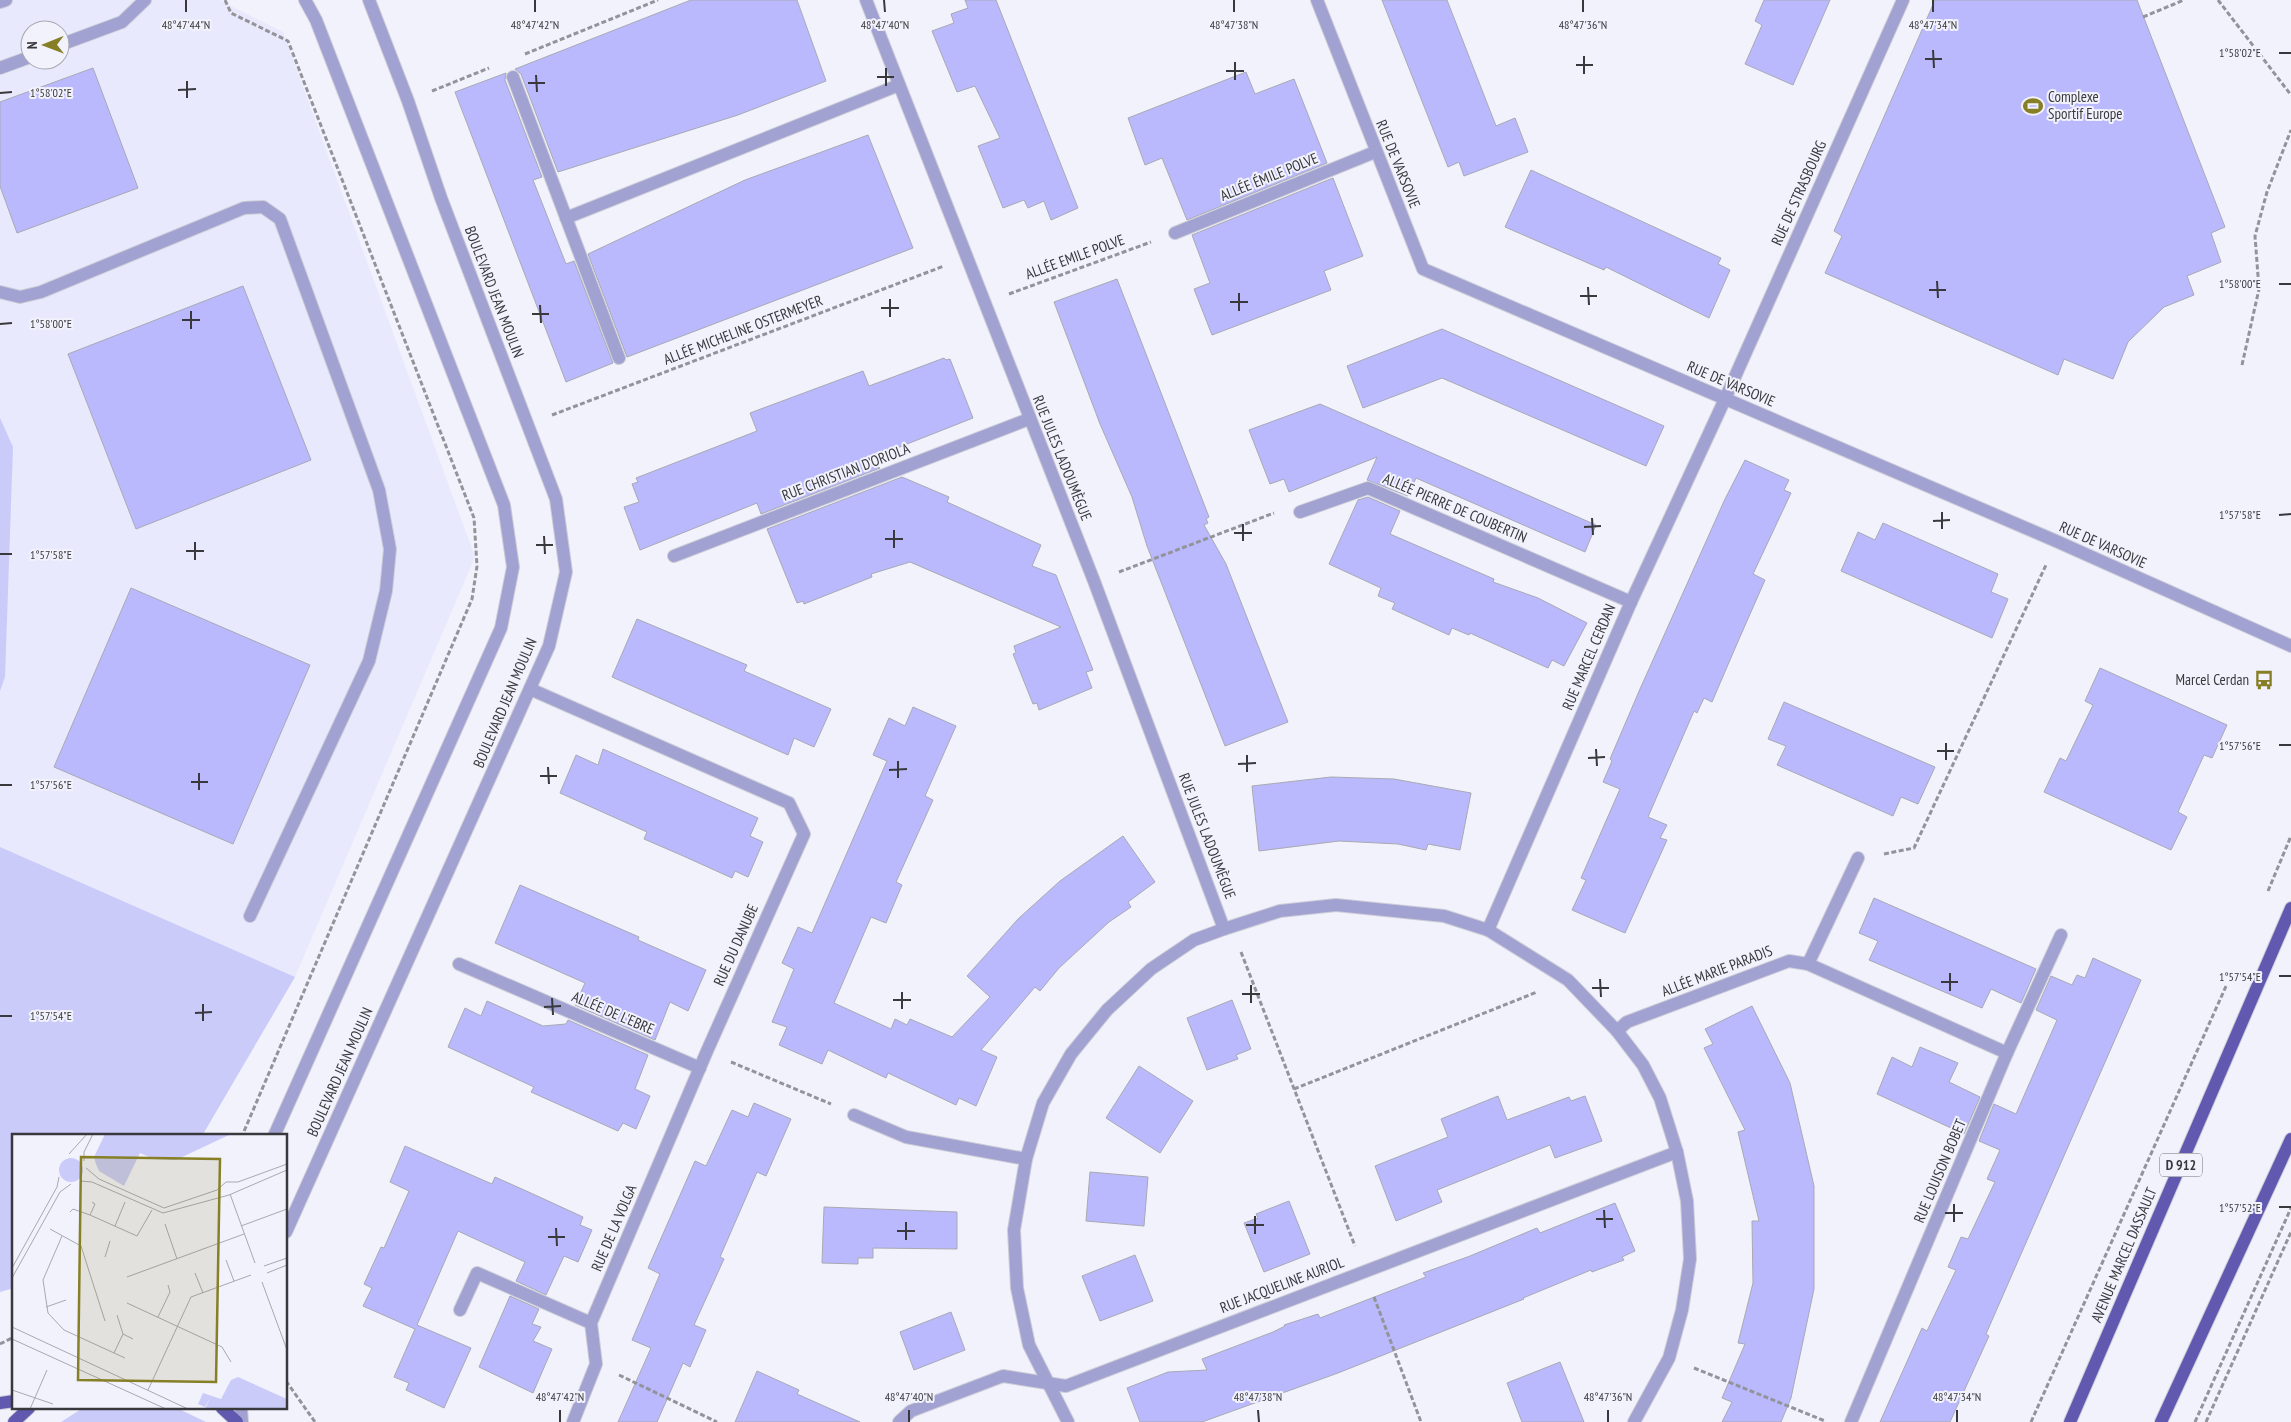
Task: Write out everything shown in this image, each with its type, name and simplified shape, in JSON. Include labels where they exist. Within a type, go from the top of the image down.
[{"type":"main road","name":"AVENUE MARCEL DASSAULT","points":[[2070,1422],[2291,908]]},
{"type":"main road","points":[[2161,1422],[2291,1139]]},
{"type":"main road","points":[[14,1422],[27,1410]]},
{"type":"main road","points":[[224,1410],[237,1422]]},
{"type":"street","points":[[0,2],[6,0]]},
{"type":"street","points":[[70,41],[122,22],[145,0]]},
{"type":"street","points":[[275,1134],[501,628],[514,568],[504,505],[316,20],[305,0]]},
{"type":"street","name":"BOULEVARD JEAN MOULIN","points":[[288,1228],[549,646],[566,572],[556,499],[441,198],[408,102],[369,0]]},
{"type":"street","name":"RUE JULES LADOUMÈGUE","points":[[866,0],[1094,582],[1224,929]]},
{"type":"street","name":"RUE DE VARSOVIE","points":[[1317,0],[1375,152],[1423,269],[2056,541],[2291,646]]},
{"type":"street","name":"RUE DE STRASBOURG","points":[[1725,399],[1903,0]]},
{"type":"street","points":[[0,68],[20,61]]},
{"type":"street","points":[[513,77],[619,358]]},
{"type":"street","points":[[566,218],[899,85]]},
{"type":"street","name":"ALLÉE ÉMILE POLVE","points":[[1175,233],[1375,152]]},
{"type":"street","points":[[0,292],[20,297],[41,292],[244,208],[263,207],[280,219],[379,490],[390,549],[386,591],[369,661],[250,916]]},
{"type":"street","name":"RUE MARCEL CERDAN","points":[[1488,930],[1631,602],[1725,399]]},
{"type":"street","name":"RUE CHRISTIAN D'ORIOLA","points":[[674,556],[1029,419]]},
{"type":"street","name":"ALLÉE PIERRE DE COUBERTIN","points":[[1300,512],[1368,488],[1631,602]]},
{"type":"street","name":"RUE DU DANUBE","points":[[530,689],[789,803],[804,834],[707,1051]]},
{"type":"street","points":[[1858,858],[1808,964],[2007,1052]]},
{"type":"street","points":[[1068,1422],[1046,1383],[1029,1346],[1017,1288],[1014,1230],[1026,1158],[1043,1103],[1071,1054],[1107,1010],[1151,969],[1194,940],[1224,929],[1280,911],[1336,905],[1444,916],[1488,930],[1568,980],[1617,1032],[1643,1065],[1660,1098],[1677,1152],[1687,1202],[1690,1259],[1682,1310],[1669,1358],[1634,1422]]},
{"type":"street","name":"RUE LOUISON BOBET","points":[[1851,1422],[2007,1052],[2061,935]]},
{"type":"street","name":"ALLÉE MARIE PARADIS","points":[[1617,1032],[1627,1022],[1790,961],[1808,964]]},
{"type":"street","name":"ALLÉE DE L'EBRE","points":[[459,964],[700,1068]]},
{"type":"street","name":"RUE DE LA VOLGA","points":[[591,1323],[707,1051]]},
{"type":"street","points":[[854,1115],[906,1137],[1026,1158]]},
{"type":"street","name":"RUE JACQUELINE AURIOL","points":[[899,1422],[911,1411],[1003,1376],[1066,1386],[1677,1152]]},
{"type":"street","points":[[460,1310],[477,1273],[591,1323],[596,1364],[573,1422]]},
{"type":"path","points":[[225,0],[231,13],[288,41]]},
{"type":"path","points":[[523,54],[658,0]]},
{"type":"path","points":[[2143,17],[2184,0]]},
{"type":"path","points":[[2218,0],[2291,94]]},
{"type":"path","points":[[408,102],[496,65]]},
{"type":"path","points":[[2242,365],[2259,288],[2255,236],[2267,192],[2291,130]]},
{"type":"path","name":"ALLÉE EMILE POLVE","points":[[984,303],[1175,233]]},
{"type":"path","name":"ALLÉE MICHELINE OSTERMEYER","points":[[528,424],[966,258]]},
{"type":"path","points":[[1094,582],[1274,513],[1300,512]]},
{"type":"path","points":[[1858,858],[1914,848],[2056,541]]},
{"type":"path","points":[[2266,896],[2291,836]]},
{"type":"path","points":[[1224,929],[1240,949],[1365,1271],[1421,1422]]},
{"type":"path","points":[[2031,1422],[2230,978]]},
{"type":"path","points":[[1294,1089],[1568,980]]},
{"type":"path","points":[[707,1051],[854,1115]]},
{"type":"path","points":[[2195,1422],[2291,1208]]},
{"type":"path","points":[[2206,1422],[2291,1232]]},
{"type":"path","points":[[0,1344],[12,1338]]},
{"type":"path","points":[[1669,1358],[1828,1422]]},
{"type":"path","points":[[596,1364],[717,1422]]},
{"type":"path","points":[[288,1384],[315,1422]]},
{"type":"shaded area","points":[[0,0],[219,0],[283,32],[475,557],[295,977],[199,1134],[12,1134],[12,1155],[0,1267]]},
{"type":"shaded area","points":[[0,418],[13,447],[5,677],[0,691]]},
{"type":"shaded area","points":[[0,847],[295,977],[203,1134],[12,1134],[12,1289],[0,1292]]},
{"type":"shaded area","points":[[80,1410],[181,1410],[206,1422],[61,1422]]},
{"type":"building","points":[[691,0],[797,0],[826,81],[738,115],[558,172],[521,74],[515,69]]},
{"type":"building","points":[[965,0],[996,0],[1078,208],[1051,220],[1044,201],[1028,208],[1024,200],[1003,208],[978,146],[1000,138],[975,86],[957,92],[932,31],[954,23],[951,14],[968,8]]},
{"type":"building","points":[[1382,0],[1447,0],[1496,126],[1515,118],[1528,152],[1464,176],[1459,162],[1448,167]]},
{"type":"building","points":[[1764,0],[1830,0],[1793,85],[1745,64],[1762,25],[1755,21]]},
{"type":"building","name":"Complexe Sportif Europe","points":[[1935,0],[2137,0],[2225,227],[2211,233],[2221,262],[2187,276],[2194,295],[2164,307],[2128,342],[2113,379],[2064,359],[2058,375],[1825,273],[1842,236],[1834,231]]},
{"type":"building","points":[[93,68],[138,188],[17,233],[0,186],[0,102]]},
{"type":"building","points":[[1246,72],[1255,94],[1294,79],[1327,163],[1187,220],[1162,158],[1145,165],[1128,118]]},
{"type":"building","points":[[506,73],[505,80],[542,177],[533,180],[566,264],[574,261],[613,363],[566,382],[455,92]]},
{"type":"building","points":[[868,135],[913,248],[627,357],[588,254],[745,180]]},
{"type":"building","points":[[1531,170],[1721,258],[1718,264],[1730,270],[1709,318],[1606,267],[1604,270],[1505,227]]},
{"type":"building","points":[[1333,178],[1363,256],[1324,271],[1331,290],[1212,335],[1194,289],[1210,283],[1192,235]]},
{"type":"building","points":[[1117,279],[1209,517],[1206,519],[1208,523],[1204,525],[1226,564],[1288,722],[1225,746],[1147,546],[1132,497],[1100,424],[1054,302]]},
{"type":"building","points":[[243,286],[311,460],[136,529],[68,354]]},
{"type":"building","points":[[1442,329],[1664,426],[1646,466],[1442,378],[1363,408],[1347,366]]},
{"type":"building","points":[[944,358],[946,360],[950,359],[973,418],[864,461],[880,468],[761,514],[757,503],[640,550],[624,507],[639,502],[632,484],[638,482],[636,478],[757,431],[750,413],[863,371],[869,386]]},
{"type":"building","points":[[1320,404],[1596,525],[1585,552],[1416,478],[1408,496],[1367,480],[1377,457],[1289,492],[1284,479],[1270,484],[1249,430]]},
{"type":"building","points":[[1745,460],[1789,480],[1784,490],[1791,493],[1753,574],[1765,580],[1712,702],[1704,698],[1697,713],[1694,711],[1648,817],[1667,825],[1660,838],[1667,840],[1625,933],[1572,910],[1586,880],[1581,878],[1620,789],[1603,782],[1612,761],[1610,759],[1640,689],[1725,499]]},
{"type":"building","points":[[902,477],[949,497],[947,502],[1041,545],[1032,566],[1056,575],[1093,670],[1086,672],[1092,688],[1039,710],[1037,703],[1033,704],[1013,654],[1016,653],[1014,646],[1061,627],[910,562],[871,574],[872,577],[804,604],[803,601],[797,603],[767,529]]},
{"type":"building","points":[[1368,497],[1400,511],[1390,534],[1494,579],[1493,582],[1538,598],[1587,623],[1564,666],[1552,660],[1548,668],[1470,633],[1469,635],[1452,628],[1449,635],[1392,609],[1395,603],[1378,596],[1381,588],[1329,564],[1358,500]]},
{"type":"building","points":[[1883,523],[1998,574],[1991,592],[2008,599],[1992,638],[1841,571],[1858,532],[1875,540]]},
{"type":"building","points":[[131,588],[310,665],[233,844],[54,767]]},
{"type":"building","points":[[637,619],[747,665],[744,671],[831,709],[814,747],[794,738],[788,755],[612,677]]},
{"type":"building","points":[[2100,668],[2227,725],[2212,758],[2204,755],[2178,812],[2187,817],[2171,850],[2044,792],[2060,758],[2066,761],[2093,705],[2085,701]]},
{"type":"building","points":[[1784,702],[1935,767],[1918,804],[1901,797],[1893,816],[1777,765],[1786,746],[1768,739]]},
{"type":"building","points":[[913,707],[956,726],[925,796],[933,800],[896,882],[902,885],[886,923],[871,917],[834,1003],[891,1029],[895,1019],[907,1025],[910,1019],[952,1037],[990,997],[967,976],[1018,919],[1060,881],[1123,836],[1155,882],[1128,902],[1131,907],[1109,922],[1059,968],[1040,991],[1035,987],[981,1050],[997,1057],[976,1106],[959,1098],[956,1105],[888,1073],[886,1078],[828,1050],[822,1064],[779,1045],[787,1027],[772,1022],[794,969],[782,963],[798,927],[812,933],[887,761],[873,755],[889,718],[905,726]]},
{"type":"building","points":[[603,749],[758,818],[750,836],[763,842],[748,877],[735,871],[732,878],[644,839],[647,832],[560,793],[576,755],[598,765]]},
{"type":"building","points":[[1331,777],[1394,779],[1471,793],[1460,850],[1428,844],[1426,850],[1398,844],[1339,841],[1259,851],[1252,786]]},
{"type":"building","points":[[520,885],[639,937],[638,940],[706,970],[688,1011],[670,1002],[655,1040],[575,1005],[585,983],[495,943]]},
{"type":"building","points":[[1874,898],[2036,969],[2021,1003],[1991,989],[1982,1008],[1869,960],[1878,941],[1859,933]]},
{"type":"building","points":[[2093,958],[2141,980],[1986,1334],[1989,1336],[1950,1422],[1880,1422],[1922,1328],[1927,1331],[1956,1270],[1948,1267],[1961,1237],[1968,1239],[1995,1182],[1987,1179],[2000,1150],[1979,1141],[1994,1104],[2016,1114],[2057,1020],[2036,1010],[2051,976],[2072,985],[2077,975],[2085,978]]},
{"type":"building","points":[[1232,1000],[1251,1049],[1236,1055],[1238,1059],[1207,1070],[1187,1018]]},
{"type":"building","points":[[487,1001],[543,1026],[566,1024],[568,1020],[648,1055],[635,1089],[650,1096],[636,1129],[623,1123],[618,1131],[531,1092],[534,1087],[448,1047],[465,1008],[481,1016]]},
{"type":"building","points":[[1752,1006],[1790,1083],[1814,1186],[1814,1289],[1791,1398],[1781,1422],[1722,1422],[1732,1402],[1722,1398],[1745,1344],[1738,1343],[1753,1283],[1752,1221],[1759,1221],[1738,1132],[1745,1130],[1704,1048],[1713,1044],[1705,1029]]},
{"type":"building","points":[[1920,1047],[1958,1063],[1949,1082],[1980,1097],[1964,1134],[1877,1094],[1892,1057],[1912,1067]]},
{"type":"building","points":[[1139,1066],[1193,1101],[1160,1153],[1106,1118]]},
{"type":"building","points":[[1498,1096],[1507,1120],[1569,1097],[1571,1101],[1585,1096],[1602,1141],[1555,1158],[1550,1145],[1437,1190],[1442,1202],[1396,1221],[1375,1166],[1448,1137],[1441,1119]]},
{"type":"building","points":[[754,1103],[791,1119],[766,1176],[757,1172],[720,1257],[724,1259],[694,1325],[706,1330],[690,1367],[683,1363],[657,1422],[618,1422],[651,1348],[632,1340],[660,1274],[648,1268],[695,1161],[706,1166],[732,1110],[748,1117]]},
{"type":"building","points":[[405,1146],[492,1184],[495,1177],[533,1194],[583,1217],[580,1225],[592,1230],[578,1262],[564,1256],[546,1295],[516,1281],[525,1262],[458,1231],[417,1325],[471,1348],[444,1408],[406,1390],[409,1383],[394,1377],[415,1329],[363,1306],[372,1288],[364,1284],[381,1247],[384,1248],[409,1191],[390,1182]]},
{"type":"building","points":[[1090,1172],[1148,1177],[1144,1226],[1086,1221]]},
{"type":"building","points":[[1289,1201],[1310,1254],[1264,1272],[1244,1223],[1258,1218],[1256,1214]]},
{"type":"building","points":[[1615,1203],[1635,1251],[1622,1257],[1624,1260],[1592,1272],[1591,1270],[1524,1299],[1338,1373],[1202,1422],[1140,1422],[1127,1388],[1168,1372],[1207,1370],[1202,1359],[1273,1332],[1284,1325],[1318,1314],[1320,1318],[1426,1277],[1423,1273],[1537,1228],[1540,1233]]},
{"type":"building","points":[[824,1207],[957,1212],[957,1249],[873,1248],[873,1258],[858,1258],[858,1264],[822,1263]]},
{"type":"building","points":[[1135,1255],[1153,1301],[1100,1321],[1082,1276]]},
{"type":"building","points":[[510,1296],[539,1309],[532,1324],[541,1327],[533,1341],[552,1349],[533,1393],[479,1367]]},
{"type":"building","points":[[951,1312],[965,1350],[914,1370],[900,1332]]},
{"type":"building","points":[[1560,1362],[1584,1422],[1522,1422],[1507,1383]]},
{"type":"building","points":[[757,1371],[799,1390],[797,1394],[860,1422],[735,1422]]},
{"type":"place","name":"Complexe Sportif Europe","points":[[2033,106]]},
{"type":"place","name":"Marcel Cerdan","points":[[2264,680]]}]
